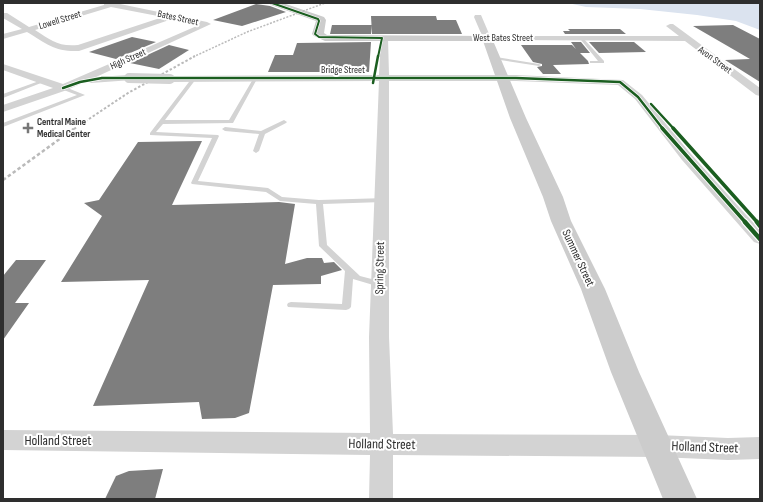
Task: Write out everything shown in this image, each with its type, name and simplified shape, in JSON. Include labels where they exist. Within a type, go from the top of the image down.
[{"type":"street","name":"Bates Street","points":[[103,3],[207,24]]},
{"type":"street","name":"West Bates Street","points":[[274,3],[320,18],[321,20],[318,34],[320,36],[332,38],[384,38],[495,58],[582,39],[686,39]]},
{"type":"street","name":"Lowell Street","points":[[3,37],[114,4]]},
{"type":"street","points":[[4,15],[56,46],[65,49],[72,49],[171,17]]},
{"type":"street","name":"Summer Street","points":[[478,17],[518,118],[553,197],[561,221],[593,289],[625,372],[680,499]]},
{"type":"street","name":"High Street","points":[[3,109],[63,88],[207,24]]},
{"type":"street","name":"Avon Street","points":[[670,26],[760,94]]},
{"type":"street","name":"Spring Street","points":[[380,499],[382,444],[379,337],[383,200],[384,38]]},
{"type":"street","name":"Bridge Street","points":[[63,88],[88,80],[129,78],[383,79],[495,58],[624,84],[637,97],[671,140],[760,239]]},
{"type":"street","points":[[3,67],[63,88]]},
{"type":"street","name":"Holland Street","points":[[3,440],[658,446],[728,449],[760,448]]},
{"type":"lane","points":[[582,39],[602,62],[592,62]]},
{"type":"lane","points":[[495,58],[539,65]]},
{"type":"lane","points":[[194,79],[152,134],[216,136]]},
{"type":"lane","points":[[255,79],[231,122],[216,136],[194,183],[268,190],[280,199],[319,202],[383,200]]},
{"type":"lane","points":[[3,96],[44,81]]},
{"type":"lane","points":[[3,125],[82,94],[63,88]]},
{"type":"lane","points":[[161,122],[231,122]]},
{"type":"lane","points":[[225,129],[262,133],[284,122]]},
{"type":"lane","points":[[256,151],[262,133]]},
{"type":"lane","points":[[319,202],[322,246],[358,278],[380,284]]},
{"type":"lane","points":[[291,305],[346,307],[349,270]]},
{"type":"shaded area","points":[[568,3],[760,3],[760,30],[736,21],[697,15],[640,9],[586,7]]},
{"type":"building","points":[[256,4],[270,6],[286,12],[242,26],[213,20]]},
{"type":"building","points":[[371,16],[436,16],[437,20],[456,20],[462,34],[372,34]]},
{"type":"building","points":[[332,25],[372,25],[371,34],[330,34]]},
{"type":"building","points":[[733,25],[760,39],[760,82],[725,60],[750,59],[693,26]]},
{"type":"building","points":[[568,29],[620,29],[626,34],[565,34],[563,31],[570,31]]},
{"type":"building","points":[[132,37],[156,42],[116,59],[89,52]]},
{"type":"building","points":[[371,42],[369,72],[268,72],[275,55],[293,55],[297,43]]},
{"type":"building","points":[[571,42],[581,42],[590,53],[580,53],[589,64],[553,65],[561,74],[543,74],[537,67],[542,66],[542,64],[533,62],[521,45],[572,45],[576,49]]},
{"type":"building","points":[[589,42],[634,42],[646,52],[599,53]]},
{"type":"building","points":[[169,45],[189,50],[159,69],[130,63]]},
{"type":"building","points":[[202,141],[172,205],[279,202],[295,204],[285,264],[307,258],[322,258],[324,263],[334,262],[342,270],[321,276],[321,284],[273,285],[249,413],[235,418],[202,419],[199,402],[93,406],[149,280],[61,282],[102,216],[84,203],[99,200],[138,142]]},
{"type":"building","points":[[16,260],[46,260],[15,303],[29,303],[3,340],[3,276]]},
{"type":"building","points":[[163,469],[155,499],[105,499],[116,476],[129,471]]},
{"type":"railway","points":[[194,56],[247,32],[325,3]]},
{"type":"railway","points":[[74,129],[128,93],[194,56]]},
{"type":"railway","points":[[3,180],[75,128]]},
{"type":"cycle path","points":[[272,3],[318,19],[319,21],[315,34],[319,37],[382,38],[373,83]]},
{"type":"cycle path","points":[[63,88],[80,82],[102,78],[516,78],[620,82],[633,91],[687,157],[760,239]]},
{"type":"cycle path","points":[[651,104],[760,226]]},
{"type":"place","name":"Central Maine Medical Center","points":[[28,128]]}]
